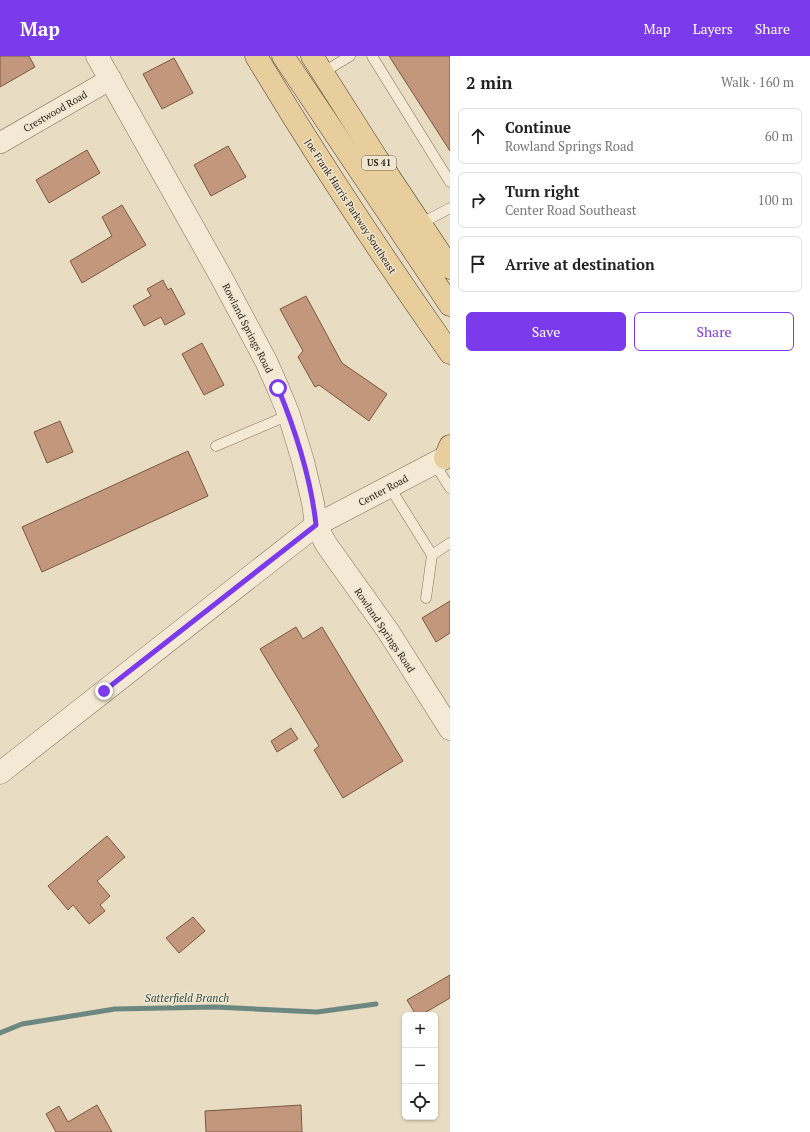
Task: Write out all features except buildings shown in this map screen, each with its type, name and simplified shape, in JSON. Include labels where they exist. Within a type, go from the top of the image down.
[{"type":"main road","name":"Joe Frank Harris Parkway Southeast","points":[[256,56],[291,115],[334,182],[450,353]]},
{"type":"main road","points":[[283,56],[450,305]]},
{"type":"main road","name":"US 41","points":[[317,64],[378,160],[450,268]]},
{"type":"street","name":"Rowland Springs Road","points":[[97,56],[224,282],[266,361],[289,415],[314,503],[316,525],[326,544],[388,631],[450,729]]},
{"type":"street","name":"Crestwood Road","points":[[0,143],[111,79]]},
{"type":"street","name":"Center Road","points":[[1,771],[316,525],[445,457]]},
{"type":"lane","points":[[317,64],[350,56]]},
{"type":"lane","points":[[372,56],[450,182]]},
{"type":"lane","points":[[420,224],[450,208]]},
{"type":"lane","points":[[216,446],[289,415]]},
{"type":"lane","points":[[445,457],[450,488]]},
{"type":"lane","points":[[389,486],[432,555],[426,598]]},
{"type":"lane","points":[[432,555],[450,543]]},
{"type":"waterway","name":"Satterfield Branch","points":[[0,1033],[22,1024],[115,1009],[215,1007],[317,1012],[376,1004]]},
{"type":"route","points":[[104,691],[316,525],[314,503],[297,438],[278,388]]}]
